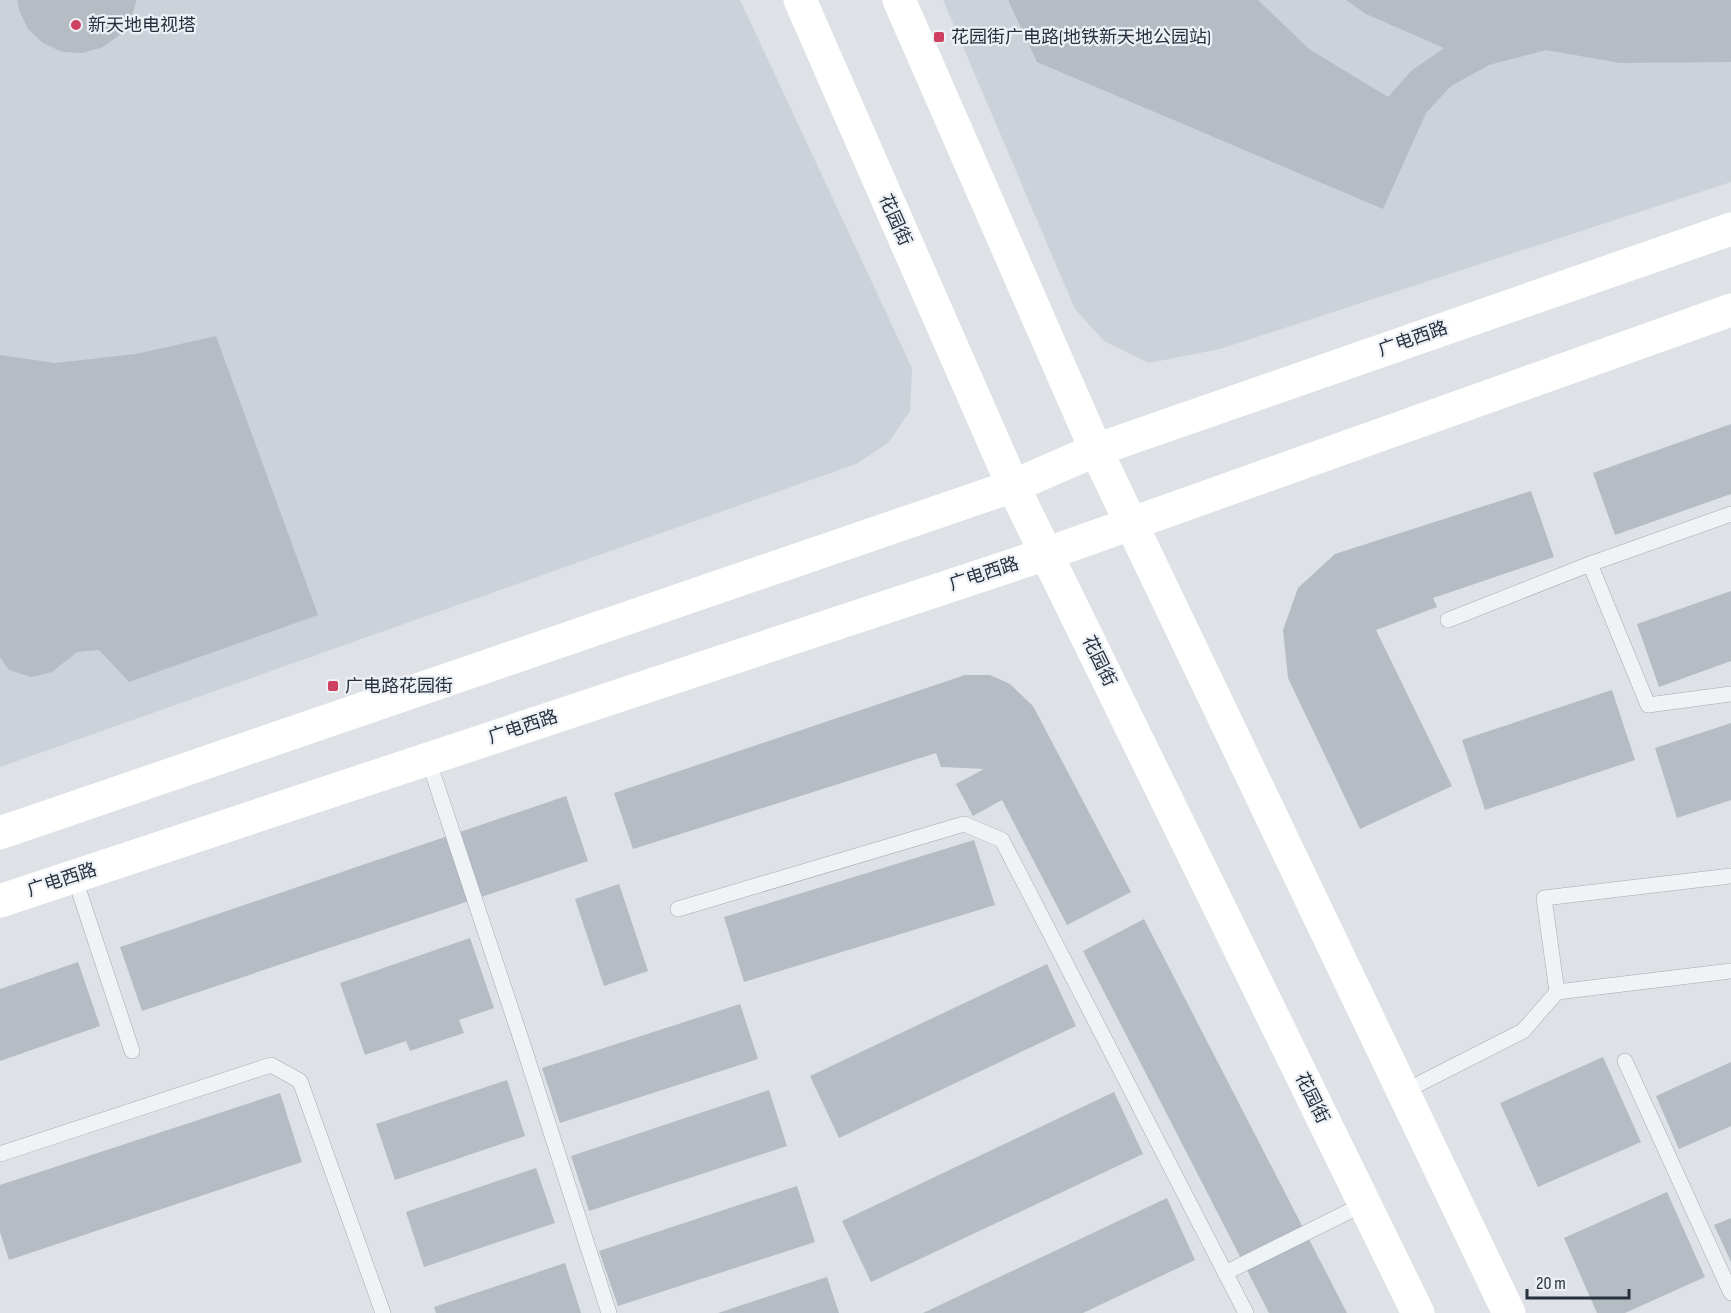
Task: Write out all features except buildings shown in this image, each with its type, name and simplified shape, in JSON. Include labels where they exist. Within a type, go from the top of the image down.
[{"type":"main road","name":"花园街","points":[[800,0],[1013,486],[1418,1313]]},
{"type":"main road","points":[[899,0],[1130,524],[1509,1313]]},
{"type":"main road","name":"广电西路","points":[[0,833],[1013,486],[1096,450],[1731,230]]},
{"type":"main road","points":[[1130,524],[1731,310]]},
{"type":"main road","name":"广电西路","points":[[0,901],[1046,554],[1130,524]]},
{"type":"lane","points":[[1448,620],[1590,564],[1731,514]]},
{"type":"lane","points":[[1590,564],[1648,705],[1731,694]]},
{"type":"lane","points":[[428,759],[609,1313]]},
{"type":"lane","points":[[678,909],[964,824],[1002,840],[1246,1313]]},
{"type":"lane","points":[[74,876],[132,1051]]},
{"type":"lane","points":[[1557,992],[1544,898],[1731,876]]},
{"type":"lane","points":[[1403,1092],[1523,1031],[1557,992],[1731,971]]},
{"type":"lane","points":[[1625,1061],[1731,1293]]},
{"type":"lane","points":[[0,1154],[271,1065],[300,1081],[383,1313]]},
{"type":"lane","points":[[1225,1273],[1364,1204]]},
{"type":"shaded area","points":[[0,0],[740,0],[912,368],[910,411],[888,443],[856,464],[0,767]]},
{"type":"shaded area","points":[[943,0],[1731,0],[1731,182],[1220,349],[1149,363],[1104,341],[1075,309]]},
{"type":"place","name":"新天地电视塔","points":[[76,25]]},
{"type":"place","name":"花园街广电路(地铁新天地公园站)","points":[[939,37]]},
{"type":"place","name":"广电路花园街","points":[[333,686]]}]
